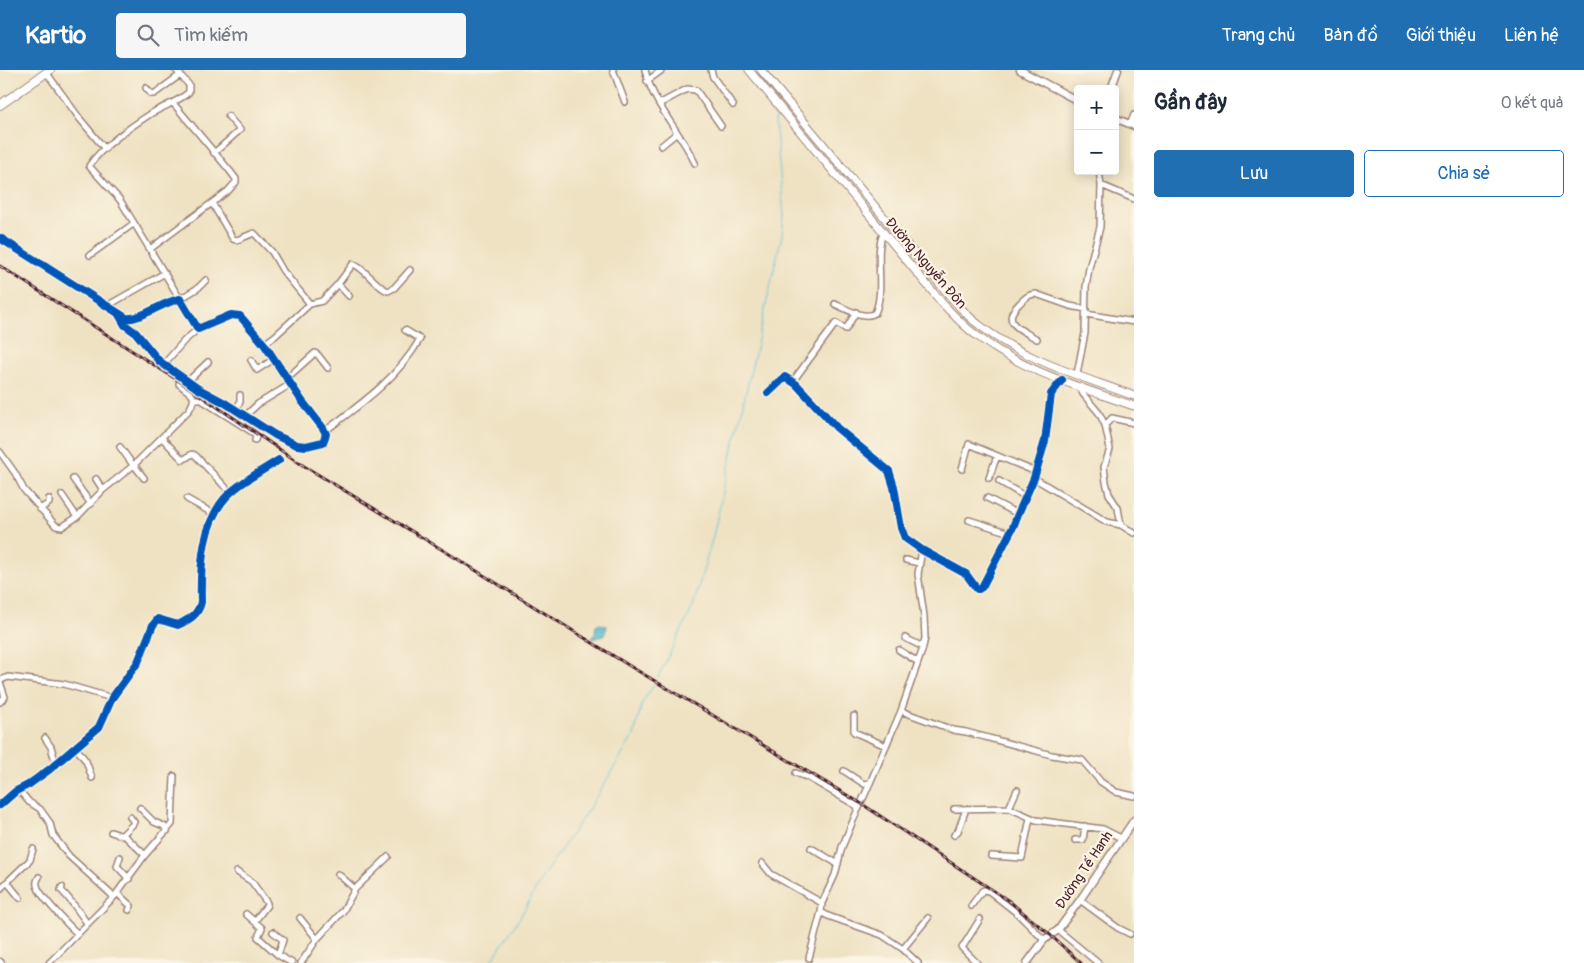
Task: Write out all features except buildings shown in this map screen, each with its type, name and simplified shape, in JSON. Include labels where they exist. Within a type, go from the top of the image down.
[{"type":"main road","name":"Đường Nguyễn Đôn","points":[[749,70],[942,303],[975,334],[1028,367],[1134,406]]},
{"type":"main road","name":"Đường Nguyễn Đôn","points":[[761,70],[949,295],[971,318],[1014,348],[1033,358],[1134,396]]},
{"type":"main road","points":[[0,105],[48,71]]},
{"type":"street","points":[[176,70],[189,85],[189,92],[137,123],[105,149],[89,166],[120,200],[198,329]]},
{"type":"street","points":[[612,70],[625,102]]},
{"type":"street","points":[[645,70],[647,81],[659,104],[687,146],[695,163]]},
{"type":"street","points":[[647,81],[662,70]]},
{"type":"street","points":[[711,70],[734,105]]},
{"type":"street","points":[[1020,70],[1074,99]]},
{"type":"street","points":[[1112,85],[1118,70]]},
{"type":"street","points":[[48,71],[80,119],[105,149]]},
{"type":"street","points":[[146,88],[151,94],[154,94],[180,75]]},
{"type":"street","points":[[659,104],[692,88],[696,90],[721,126]]},
{"type":"street","points":[[150,249],[228,191],[236,182],[236,179],[173,103]]},
{"type":"street","points":[[1119,120],[1132,125],[1134,115]]},
{"type":"street","points":[[214,153],[240,130],[236,122],[228,116]]},
{"type":"street","points":[[800,132],[807,126]]},
{"type":"street","points":[[661,146],[677,133]]},
{"type":"street","points":[[1100,175],[1100,227],[1086,287],[1085,333],[1080,387],[1082,394],[1099,413],[1105,425],[1110,449],[1104,467],[1106,482],[1109,494],[1118,508],[1121,525]]},
{"type":"street","points":[[1101,185],[1134,199]]},
{"type":"street","points":[[212,203],[233,240],[254,232],[272,252],[284,271],[310,304]]},
{"type":"street","points":[[90,255],[133,224]]},
{"type":"street","points":[[835,304],[869,316],[876,311],[881,287],[879,244],[884,232]]},
{"type":"street","points":[[0,238],[126,318],[133,319],[171,301],[180,299],[198,288],[206,280]]},
{"type":"street","points":[[264,344],[310,304],[322,302],[354,264],[388,291],[394,288],[410,270]]},
{"type":"street","points":[[107,306],[165,273]]},
{"type":"street","points":[[338,284],[349,296]]},
{"type":"street","points":[[1037,340],[1011,322],[1013,310],[1026,298],[1036,294],[1086,312],[1134,322]]},
{"type":"street","points":[[796,384],[796,377],[836,323],[846,329],[856,312]]},
{"type":"street","points":[[118,313],[125,326],[136,332],[153,355],[164,364],[181,375],[197,388],[297,445],[306,446],[323,442],[326,434],[264,344],[240,316],[236,315],[198,329],[184,341],[164,364]]},
{"type":"street","points":[[324,431],[368,399],[389,380],[420,339],[405,330]]},
{"type":"street","points":[[245,416],[289,381],[315,353],[328,368]]},
{"type":"street","points":[[251,360],[257,370],[274,359]]},
{"type":"street","points":[[188,381],[208,362]]},
{"type":"street","points":[[0,452],[24,490],[60,528],[77,517],[103,490],[134,465],[189,410],[194,403],[194,399],[192,394],[179,384],[181,375]]},
{"type":"street","points":[[768,393],[785,378],[796,384],[837,428],[888,471],[894,487],[903,536],[922,550],[966,574],[976,588],[979,589],[982,588],[1010,533],[1035,475],[1044,440],[1051,394],[1062,380]]},
{"type":"street","points":[[236,410],[240,402],[240,395]]},
{"type":"street","points":[[194,399],[200,399],[255,434],[255,440]]},
{"type":"street","points":[[1105,425],[1112,418],[1134,423]]},
{"type":"street","points":[[162,438],[183,460],[192,454],[195,455],[231,493]]},
{"type":"street","points":[[962,469],[969,444],[1035,475],[1107,522],[1121,525],[1134,533]]},
{"type":"street","points":[[120,447],[144,478]]},
{"type":"street","points":[[989,478],[997,456]]},
{"type":"street","points":[[0,805],[56,764],[99,728],[112,698],[138,662],[156,621],[162,620],[178,625],[195,615],[199,610],[201,602],[204,548],[214,514],[231,493],[279,460]]},
{"type":"street","points":[[96,479],[103,490]]},
{"type":"street","points":[[73,480],[91,504]]},
{"type":"street","points":[[999,481],[1026,497]]},
{"type":"street","points":[[62,495],[77,517]]},
{"type":"street","points":[[987,498],[1018,514]]},
{"type":"street","points":[[40,509],[49,503],[48,499]]},
{"type":"street","points":[[187,499],[214,514]]},
{"type":"street","points":[[969,520],[1010,533]]},
{"type":"street","points":[[809,958],[822,903],[835,875],[842,847],[886,746],[918,662],[924,638],[924,616],[918,574],[922,550]]},
{"type":"street","points":[[906,560],[919,563]]},
{"type":"street","points":[[905,638],[922,647]]},
{"type":"street","points":[[899,650],[918,662]]},
{"type":"street","points":[[0,702],[5,697],[0,682],[8,677],[64,684],[112,698]]},
{"type":"street","points":[[900,711],[953,730],[1052,756],[1082,760],[1093,775],[1108,787],[1116,792],[1134,796]]},
{"type":"street","points":[[854,716],[854,732],[886,746]]},
{"type":"street","points":[[44,738],[51,747],[56,764]]},
{"type":"street","points":[[76,748],[86,762],[92,778]]},
{"type":"street","points":[[844,771],[858,780],[867,784],[870,783]]},
{"type":"street","points":[[796,773],[809,778],[857,806],[858,811]]},
{"type":"street","points":[[49,963],[115,895],[172,824],[174,776]]},
{"type":"street","points":[[20,790],[29,802],[40,809],[50,823],[53,835],[69,856],[131,906],[129,910]]},
{"type":"street","points":[[1009,808],[1016,790]]},
{"type":"street","points":[[140,808],[154,822],[164,826],[167,831]]},
{"type":"street","points":[[954,809],[1009,808],[1030,818],[1103,829],[1121,838]]},
{"type":"street","points":[[954,835],[958,831],[966,809]]},
{"type":"street","points":[[122,835],[134,822],[130,817]]},
{"type":"street","points":[[991,856],[1022,858],[1030,818]]},
{"type":"street","name":"Đường Tế Hanh","points":[[1027,963],[1044,940],[1056,932],[1080,900],[1134,820]]},
{"type":"street","points":[[1075,840],[1083,840],[1085,826]]},
{"type":"street","points":[[111,832],[122,835],[146,855]]},
{"type":"street","points":[[811,848],[838,864]]},
{"type":"street","points":[[0,889],[30,860],[33,849]]},
{"type":"street","points":[[301,963],[317,939],[343,911],[355,889],[388,857]]},
{"type":"street","points":[[120,858],[117,866],[129,879]]},
{"type":"street","points":[[762,864],[771,874],[822,903]]},
{"type":"street","points":[[237,872],[252,882],[267,903],[255,921]]},
{"type":"street","points":[[338,874],[355,889]]},
{"type":"street","points":[[39,878],[37,888],[56,912],[78,934]]},
{"type":"street","points":[[8,882],[20,898]]},
{"type":"street","points":[[62,887],[62,890],[72,900],[87,923]]},
{"type":"street","points":[[971,906],[982,891],[989,891],[1017,913],[1044,940]]},
{"type":"street","points":[[1080,900],[1118,928],[1130,934]]},
{"type":"street","points":[[821,912],[882,935],[903,949],[918,963]]},
{"type":"street","points":[[246,914],[262,929],[258,937],[278,955],[292,963]]},
{"type":"street","points":[[300,918],[317,939]]},
{"type":"street","points":[[903,949],[928,918]]},
{"type":"street","points":[[977,963],[962,948],[980,919]]},
{"type":"street","points":[[273,932],[283,940],[278,955]]},
{"type":"street","points":[[1056,932],[1098,963]]},
{"type":"water","points":[[600,624],[607,626],[604,636],[592,639],[596,626]]},
{"type":"waterway","points":[[658,677],[693,607],[713,536],[782,235],[784,216],[774,110]]},
{"type":"waterway","points":[[490,963],[521,916],[543,876],[590,807],[634,735],[642,703],[654,685]]},
{"type":"railway","points":[[0,266],[179,381],[304,466],[633,668],[862,804],[1009,901],[1081,963]]},
{"type":"cycle path","points":[[0,238],[126,318],[139,316],[173,300],[180,299],[198,329],[231,315],[240,316],[264,344],[302,401],[323,428],[326,434],[323,442],[306,446],[297,445],[275,435],[225,403],[197,388],[159,361],[136,333],[125,325],[118,313]]},
{"type":"cycle path","points":[[768,393],[785,377],[796,384],[837,428],[889,471],[894,487],[901,528],[905,538],[922,550],[966,574],[977,589],[979,589],[982,587],[1013,527],[1034,478],[1045,441],[1051,394],[1062,380]]},
{"type":"cycle path","points":[[0,805],[16,791],[50,769],[99,727],[112,698],[138,662],[153,625],[158,619],[178,625],[190,619],[196,613],[201,602],[202,559],[208,529],[214,516],[221,504],[235,488],[279,460]]}]
